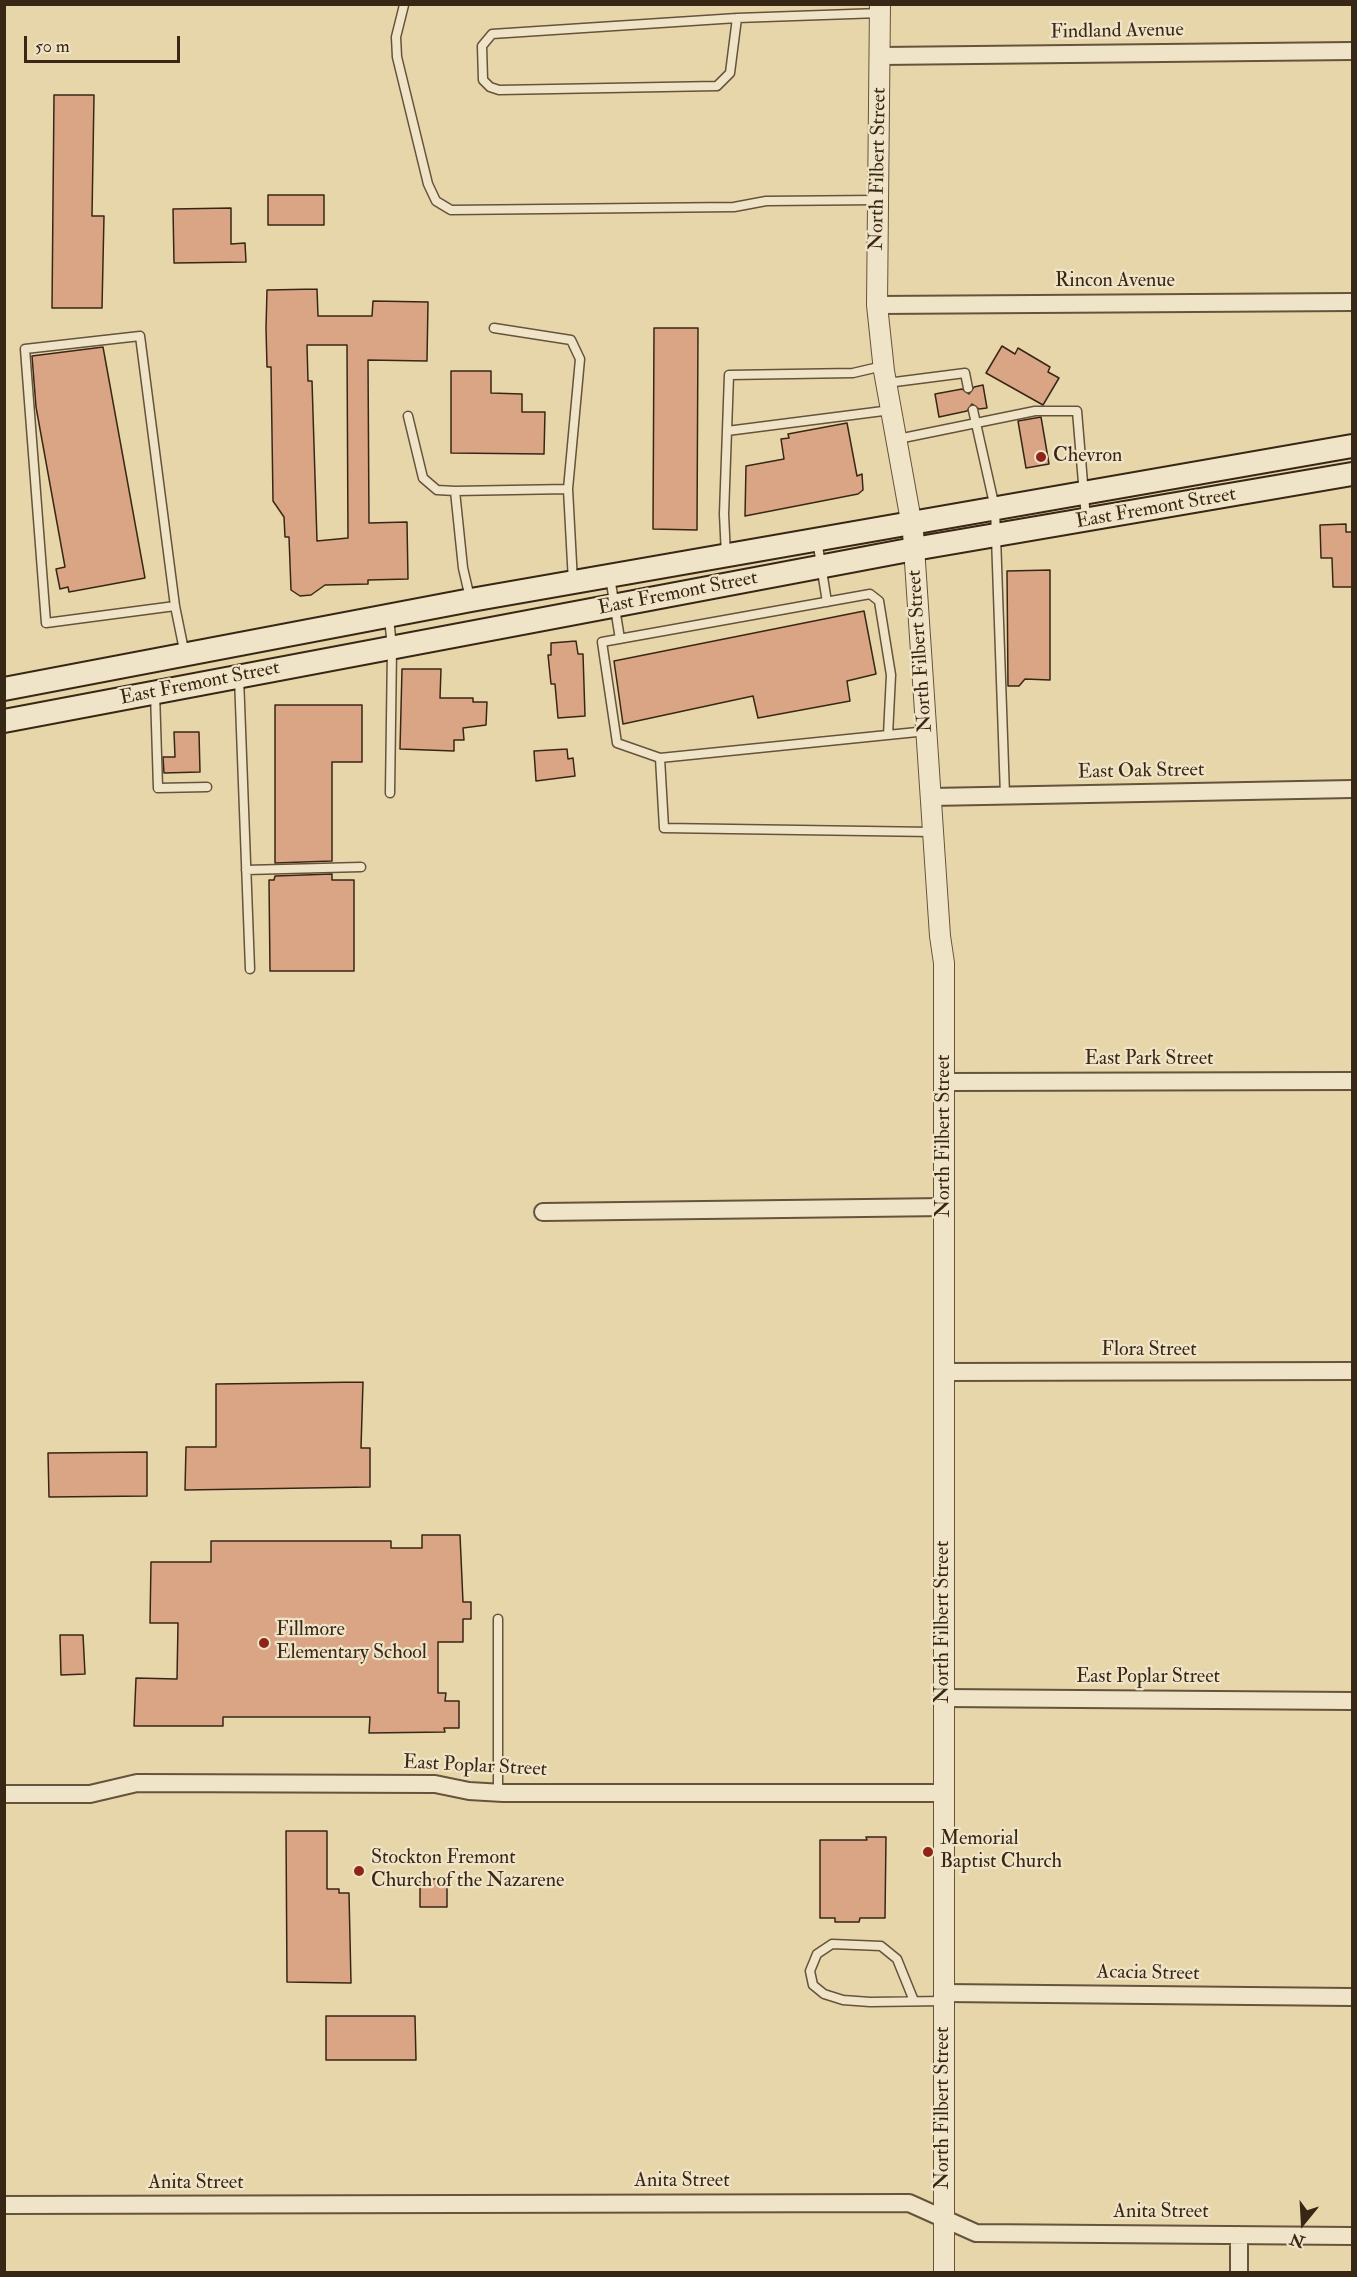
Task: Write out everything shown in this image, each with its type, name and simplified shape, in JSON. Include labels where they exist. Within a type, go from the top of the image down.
[{"type":"main road","name":"East Fremont Street","points":[[4,689],[471,600],[1353,446]]},
{"type":"main road","name":"East Fremont Street","points":[[4,721],[914,549],[1353,474]]},
{"type":"street","name":"North Filbert Street","points":[[880,9],[881,56],[876,149],[877,304],[885,375],[912,524],[944,963],[944,2272]]},
{"type":"street","name":"Findland Avenue","points":[[881,56],[1353,51]]},
{"type":"street","name":"Rincon Avenue","points":[[877,304],[1353,302]]},
{"type":"street","name":"East Oak Street","points":[[931,797],[1353,789]]},
{"type":"street","name":"East Park Street","points":[[945,1082],[1353,1081]]},
{"type":"street","points":[[543,1212],[945,1207]]},
{"type":"street","name":"Flora Street","points":[[945,1372],[1353,1371]]},
{"type":"street","name":"East Poplar Street","points":[[944,1698],[1353,1701]]},
{"type":"street","name":"East Poplar Street","points":[[4,1794],[90,1794],[137,1783],[435,1784],[469,1791],[498,1793],[944,1793]]},
{"type":"street","name":"Acacia Street","points":[[944,1997],[1353,1997]]},
{"type":"street","name":"Anita Street","points":[[4,2205],[909,2203],[976,2233],[1353,2236]]},
{"type":"street","points":[[1239,2235],[1239,2272]]},
{"type":"lane","points":[[404,5],[396,37],[397,57],[428,184],[436,201],[451,210],[734,207],[766,201],[878,200]]},
{"type":"lane","points":[[737,18],[730,73],[717,86],[499,90],[483,81],[482,46],[492,34],[737,18],[880,9]]},
{"type":"lane","points":[[494,328],[571,340],[580,359],[568,489],[573,583]]},
{"type":"lane","points":[[175,606],[46,623],[25,349],[140,336],[175,606],[185,655]]},
{"type":"lane","points":[[726,556],[724,514],[729,375],[965,373],[968,388]]},
{"type":"lane","points":[[727,430],[892,410]]},
{"type":"lane","points":[[973,410],[995,508],[1005,795]]},
{"type":"lane","points":[[898,439],[1035,411],[1077,411],[1082,493],[1087,521]]},
{"type":"lane","points":[[408,416],[423,478],[437,490],[568,489]]},
{"type":"lane","points":[[455,491],[463,568],[471,600]]},
{"type":"lane","points":[[817,540],[826,602]]},
{"type":"lane","points":[[610,576],[620,639]]},
{"type":"lane","points":[[888,735],[891,675],[879,601],[870,594],[602,642],[617,743],[660,758],[888,735],[927,731]]},
{"type":"lane","points":[[389,616],[392,648],[390,793]]},
{"type":"lane","points":[[239,677],[250,969]]},
{"type":"lane","points":[[155,692],[158,788],[207,787]]},
{"type":"lane","points":[[660,758],[663,828],[933,832]]},
{"type":"lane","points":[[246,870],[361,867]]},
{"type":"lane","points":[[498,1619],[498,1793]]},
{"type":"lane","points":[[914,2001],[897,1959],[881,1946],[832,1944],[818,1954],[810,1971],[813,1984],[824,1994],[843,2000],[914,2001],[944,1997]]},
{"type":"building","points":[[54,95],[94,95],[92,216],[104,216],[102,308],[52,308]]},
{"type":"building","points":[[268,195],[324,195],[324,225],[268,225]]},
{"type":"building","points":[[231,208],[231,244],[245,243],[246,262],[174,263],[173,209]]},
{"type":"building","points":[[317,289],[318,316],[372,316],[373,301],[428,302],[427,361],[368,360],[369,523],[407,522],[408,579],[368,580],[368,584],[325,585],[311,595],[300,596],[291,590],[289,537],[285,537],[284,517],[273,501],[271,367],[267,367],[267,290]],"holes":[[[307,345],[347,345],[348,538],[317,541],[312,381],[308,381]]]},
{"type":"building","points":[[654,328],[698,328],[697,530],[653,529]]},
{"type":"building","points":[[1002,346],[1015,354],[1018,348],[1050,367],[1048,372],[1059,378],[1043,405],[986,373]]},
{"type":"building","points":[[103,347],[145,578],[69,592],[68,587],[60,589],[56,569],[65,567],[36,407],[32,356]]},
{"type":"building","points":[[451,371],[491,371],[491,393],[522,394],[522,412],[545,412],[544,454],[451,453]]},
{"type":"building","points":[[983,385],[987,408],[979,409],[972,404],[967,411],[939,417],[935,394],[962,389],[969,394],[974,387]]},
{"type":"building","points":[[1041,417],[1049,464],[1026,468],[1018,421]]},
{"type":"building","points":[[847,423],[857,476],[862,474],[863,490],[858,494],[745,516],[746,466],[784,459],[781,439],[789,438],[788,434]]},
{"type":"building","points":[[1346,524],[1346,532],[1353,532],[1353,587],[1333,587],[1332,558],[1321,558],[1320,525]]},
{"type":"building","points":[[1050,570],[1050,680],[1025,679],[1019,686],[1008,686],[1007,571]]},
{"type":"building","points":[[864,611],[876,674],[847,681],[850,701],[758,718],[753,696],[623,724],[614,661]]},
{"type":"building","points":[[576,641],[578,654],[583,654],[585,716],[558,718],[555,684],[551,684],[548,655],[551,655],[551,643]]},
{"type":"building","points":[[402,669],[441,669],[440,698],[473,698],[473,702],[487,702],[486,725],[463,728],[464,740],[454,740],[454,751],[400,749]]},
{"type":"building","points":[[275,705],[362,705],[362,762],[332,762],[332,861],[275,863]]},
{"type":"building","points":[[174,732],[199,732],[200,772],[164,773],[163,757],[175,757]]},
{"type":"building","points":[[567,749],[568,759],[573,758],[575,776],[536,781],[534,751]]},
{"type":"building","points":[[332,874],[332,880],[354,880],[354,971],[270,971],[269,880],[274,880],[275,876]]},
{"type":"building","points":[[363,1382],[361,1448],[370,1448],[370,1487],[185,1490],[186,1447],[216,1447],[216,1384]]},
{"type":"building","points":[[147,1452],[147,1496],[49,1497],[48,1453]]},
{"type":"building","points":[[422,1535],[460,1535],[463,1602],[471,1602],[471,1619],[463,1619],[463,1642],[438,1642],[438,1693],[446,1693],[445,1701],[459,1701],[459,1728],[444,1728],[445,1732],[369,1733],[370,1717],[223,1717],[223,1726],[134,1726],[136,1678],[177,1679],[178,1623],[150,1623],[151,1562],[211,1562],[211,1541],[391,1541],[391,1548],[422,1548]]},
{"type":"building","points":[[60,1635],[83,1635],[85,1674],[61,1675]]},
{"type":"building","points":[[286,1831],[327,1831],[327,1889],[339,1889],[339,1893],[349,1893],[351,1983],[287,1982]]},
{"type":"building","points":[[866,1837],[886,1837],[885,1918],[860,1918],[859,1922],[835,1922],[835,1918],[820,1918],[820,1840],[867,1840]]},
{"type":"building","points":[[420,1879],[447,1879],[447,1907],[420,1907]]},
{"type":"building","points":[[326,2016],[415,2016],[416,2060],[326,2060]]},
{"type":"place","name":"Chevron","points":[[1041,457]]},
{"type":"place","name":"Fillmore Elementary School","points":[[264,1643]]},
{"type":"place","name":"Memorial Baptist Church","points":[[928,1852]]},
{"type":"place","name":"Stockton Fremont Church of the Nazarene","points":[[359,1871]]}]
